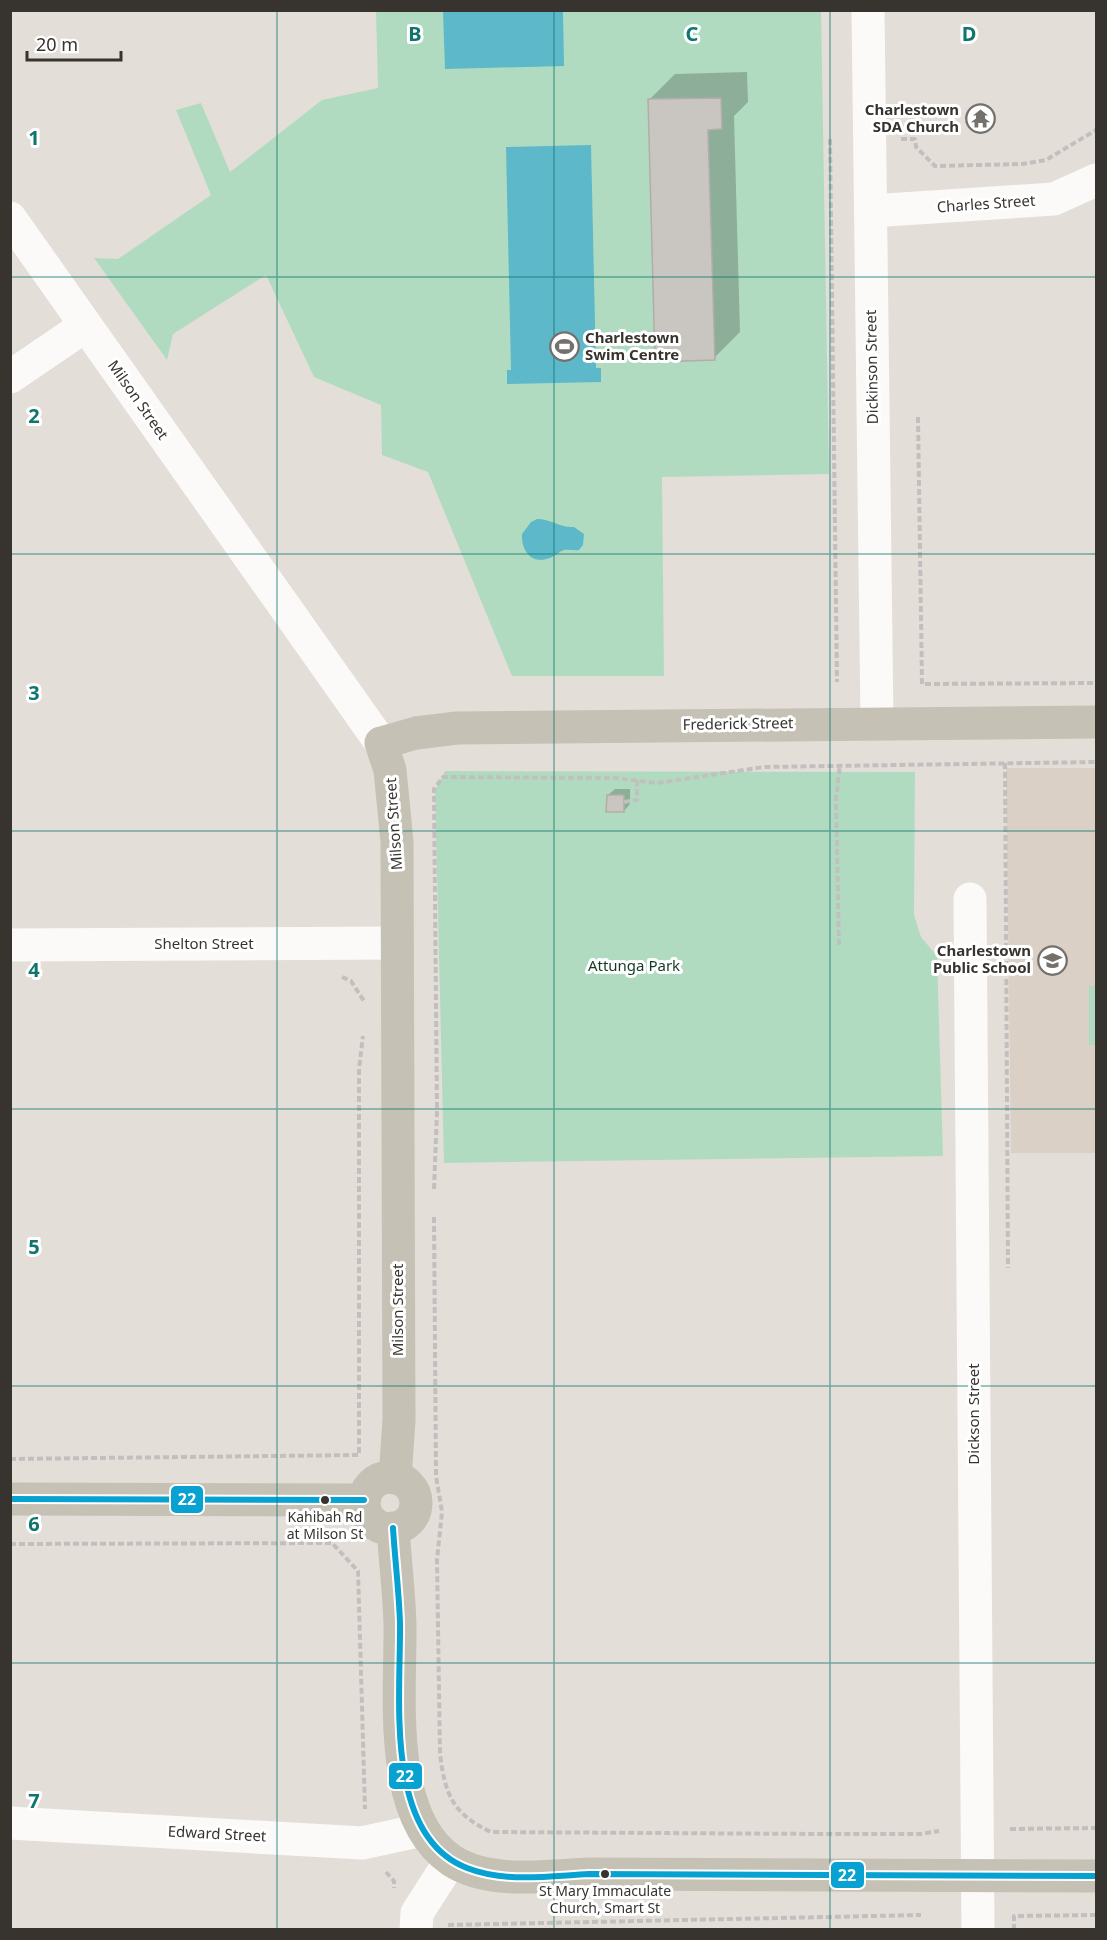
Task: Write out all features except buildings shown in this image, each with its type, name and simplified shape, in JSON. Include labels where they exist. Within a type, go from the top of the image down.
[{"type":"main road","name":"Frederick Street","points":[[381,743],[416,733],[457,728],[1096,722]]},
{"type":"main road","name":"Milson Street","points":[[381,743],[390,770],[397,842],[399,1420],[396,1478]]},
{"type":"main road","points":[[396,1478],[409,1485],[414,1492],[415,1508],[407,1522],[393,1528],[378,1526],[372,1521],[364,1507],[364,1500],[367,1491],[379,1479],[396,1478]]},
{"type":"main road","points":[[10,1499],[364,1500]]},
{"type":"main road","points":[[393,1528],[400,1621],[401,1733],[407,1786],[422,1830],[451,1860],[483,1873],[528,1876],[589,1874],[1096,1876]]},
{"type":"street","name":"Dickinson Street","points":[[868,10],[877,723]]},
{"type":"street","name":"Charles Street","points":[[872,211],[1054,199],[1096,180]]},
{"type":"street","name":"Milson Street","points":[[10,218],[381,743]]},
{"type":"street","points":[[10,377],[85,326]]},
{"type":"street","name":"Dickson Street","points":[[970,899],[978,1929]]},
{"type":"street","name":"Shelton Street","points":[[10,945],[397,943]]},
{"type":"street","name":"Edward Street","points":[[10,1823],[370,1841],[422,1830]]},
{"type":"street","points":[[417,1921],[451,1860]]},
{"type":"path","points":[[900,139],[915,139],[916,147],[935,166],[1022,164],[1046,160],[1096,130]]},
{"type":"path","points":[[830,138],[837,682]]},
{"type":"path","points":[[918,417],[922,684],[1096,683]]},
{"type":"path","points":[[434,1197],[437,1111],[434,789],[443,777],[615,778],[657,783],[764,767],[1096,762]]},
{"type":"path","points":[[1005,763],[1008,1274]]},
{"type":"path","points":[[839,945],[836,799],[840,765]]},
{"type":"path","points":[[624,802],[637,800],[637,780]]},
{"type":"path","points":[[336,970],[338,976],[351,981],[358,990],[364,1001],[365,1013]]},
{"type":"path","points":[[10,1459],[359,1455],[359,1069],[364,1033]]},
{"type":"path","points":[[434,1209],[436,1476],[442,1512],[437,1560],[440,1754],[443,1779],[452,1800],[468,1821],[491,1832],[920,1834],[939,1831]]},
{"type":"path","points":[[10,1544],[332,1543],[358,1570],[366,1825],[377,1862],[394,1881],[394,1902],[417,1921],[444,1925],[921,1915]]},
{"type":"path","points":[[1007,1829],[1096,1828]]},
{"type":"path","points":[[1014,1929],[1014,1916],[1096,1916]]},
{"type":"shaded area","name":"Charlestown Public School","points":[[1006,768],[1096,768],[1096,1153],[1011,1153]]},
{"type":"green space","name":"Charlestown Swim Centre","points":[[376,11],[821,11],[829,474],[662,477],[664,676],[512,676],[428,472],[382,455],[381,405],[314,377],[266,275],[173,334],[167,360],[94,258],[118,259],[211,195],[176,110],[201,103],[230,172],[322,100],[378,88]]},
{"type":"green space","name":"Attunga Park","points":[[445,771],[915,772],[914,915],[921,937],[937,956],[943,1156],[444,1163],[435,790]]},
{"type":"green space","points":[[1089,986],[1096,986],[1096,1045],[1089,1045]]},
{"type":"water","points":[[443,11],[563,11],[564,66],[445,69]]},
{"type":"water","points":[[591,145],[596,368],[601,368],[601,382],[507,384],[507,370],[511,370],[506,147]]},
{"type":"water","points":[[537,519],[574,527],[584,534],[583,545],[579,550],[564,550],[545,559],[539,560],[530,556],[522,541],[522,534],[531,522]]},
{"type":"transit line","name":"22","points":[[10,1499],[364,1500]]},
{"type":"transit line","name":"22","points":[[393,1528],[400,1623],[399,1724],[402,1760],[409,1795],[421,1826],[440,1851],[467,1868],[496,1876],[512,1877],[589,1874],[1096,1876]]},
{"type":"place","name":"Charlestown SDA Church","points":[[980,119]]},
{"type":"place","name":"Charlestown Swim Centre","points":[[564,347]]},
{"type":"place","name":"Charlestown Public School","points":[[1052,960]]},
{"type":"place","name":"Kahibah Rd at Milson St","points":[[325,1500]]},
{"type":"place","name":"St Mary Immaculate Church, Smart St","points":[[605,1874]]}]
